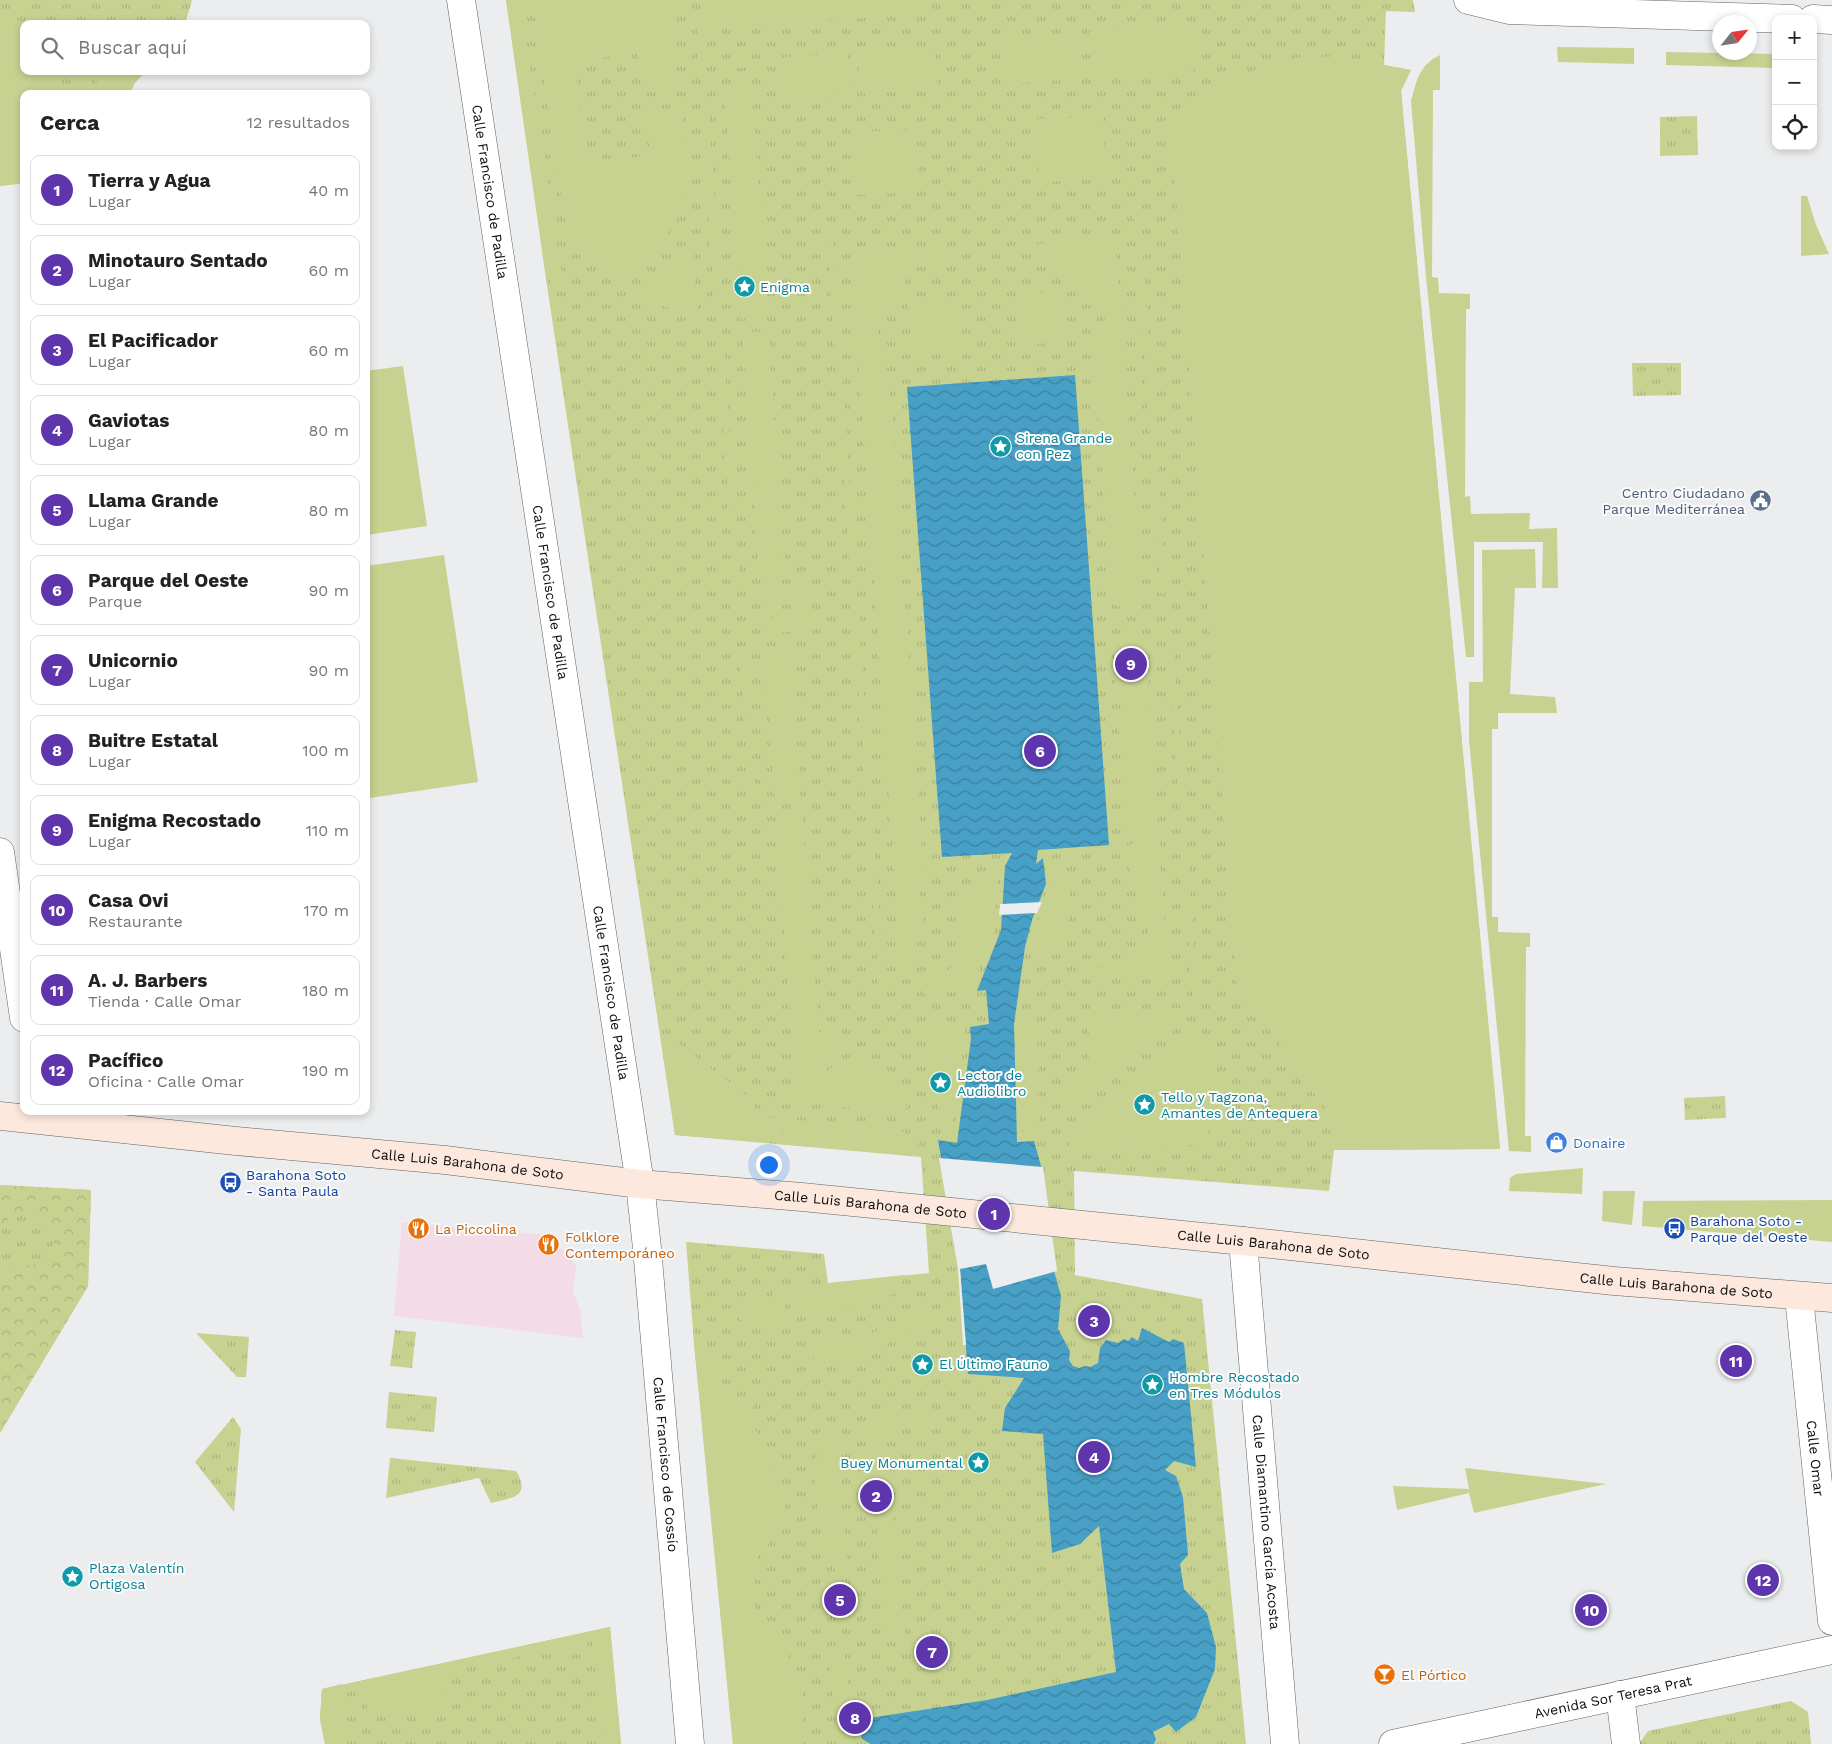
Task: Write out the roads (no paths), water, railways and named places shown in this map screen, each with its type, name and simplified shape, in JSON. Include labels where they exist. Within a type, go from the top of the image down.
[{"type":"main road","name":"Calle Luis Barahona de Soto","points":[[0,1116],[34,1115],[236,1141],[445,1160],[640,1184],[802,1197],[1243,1241],[1565,1276],[1799,1297],[1832,1298]]},
{"type":"street","name":"Calle Francisco de Padilla","points":[[461,0],[640,1184]]},
{"type":"street","points":[[1468,0],[1509,10],[1772,18]]},
{"type":"street","points":[[1817,19],[1832,20]]},
{"type":"street","points":[[0,852],[20,990]]},
{"type":"street","name":"Calle Francisco de Cossío","points":[[640,1184],[690,1744]]},
{"type":"street","name":"Calle Diamantino García Acosta","points":[[1243,1241],[1285,1744]]},
{"type":"street","name":"Calle Omar","points":[[1799,1297],[1832,1620]]},
{"type":"street","name":"Avenida Sor Teresa Prat","points":[[1393,1744],[1423,1741],[1620,1695],[1832,1650]]},
{"type":"street","points":[[1620,1695],[1626,1744]]},
{"type":"water","points":[[1075,375],[1109,845],[1038,850],[1036,864],[1043,858],[1046,884],[1032,920],[1025,947],[1014,1024],[1017,1142],[1034,1141],[1041,1166],[1054,1271],[1061,1296],[1058,1329],[1070,1351],[1069,1360],[1073,1366],[1079,1368],[1090,1367],[1098,1363],[1100,1348],[1106,1340],[1118,1343],[1124,1339],[1128,1341],[1132,1337],[1138,1341],[1142,1328],[1169,1342],[1173,1339],[1184,1343],[1196,1467],[1174,1461],[1165,1470],[1176,1476],[1183,1497],[1188,1555],[1180,1564],[1184,1589],[1207,1613],[1216,1647],[1215,1669],[1196,1717],[1176,1732],[1169,1724],[1153,1732],[1156,1739],[1154,1744],[871,1744],[862,1739],[856,1720],[987,1700],[1116,1672],[1099,1526],[1080,1544],[1052,1553],[1043,1434],[1002,1431],[1005,1408],[1024,1378],[968,1374],[960,1269],[938,1140],[957,1143],[971,1039],[970,1027],[989,1024],[986,990],[977,991],[1001,930],[1005,866],[1012,853],[942,857],[907,387]]},
{"type":"place","name":"Enigma","points":[[744,287]]},
{"type":"place","name":"Sirena Grande con Pez","points":[[1000,446]]},
{"type":"place","name":"Centro Ciudadano Parque Mediterránea","points":[[1761,501]]},
{"type":"place","name":"Enigma Recostado","points":[[1131,664]]},
{"type":"place","name":"Parque del Oeste","points":[[1040,751]]},
{"type":"place","name":"Lector de Audiolibro","points":[[941,1083]]},
{"type":"place","name":"Tello y Tagzona, Amantes de Antequera","points":[[1145,1105]]},
{"type":"place","name":"Donaire","points":[[1557,1143]]},
{"type":"place","name":"Barahona Soto - Santa Paula","points":[[230,1183]]},
{"type":"place","name":"Tierra y Agua","points":[[994,1214]]},
{"type":"place","name":"La Piccolina","points":[[419,1229]]},
{"type":"place","name":"Barahona Soto - Parque del Oeste","points":[[1674,1229]]},
{"type":"place","name":"Folklore Contemporáneo","points":[[549,1245]]},
{"type":"place","name":"El Pacificador","points":[[1094,1321]]},
{"type":"place","name":"A. J. Barbers","points":[[1736,1361]]},
{"type":"place","name":"El Último Fauno","points":[[923,1364]]},
{"type":"place","name":"Hombre Recostado en Tres Módulos","points":[[1153,1385]]},
{"type":"place","name":"Gaviotas","points":[[1094,1457]]},
{"type":"place","name":"Buey Monumental","points":[[979,1463]]},
{"type":"place","name":"Minotauro Sentado","points":[[876,1496]]},
{"type":"place","name":"Plaza Valentín Ortigosa","points":[[73,1576]]},
{"type":"place","name":"Pacífico","points":[[1763,1580]]},
{"type":"place","name":"Llama Grande","points":[[840,1600]]},
{"type":"place","name":"Casa Ovi","points":[[1591,1610]]},
{"type":"place","name":"Unicornio","points":[[932,1652]]},
{"type":"place","name":"El Pórtico","points":[[1385,1675]]},
{"type":"place","name":"Buitre Estatal","points":[[855,1718]]}]
